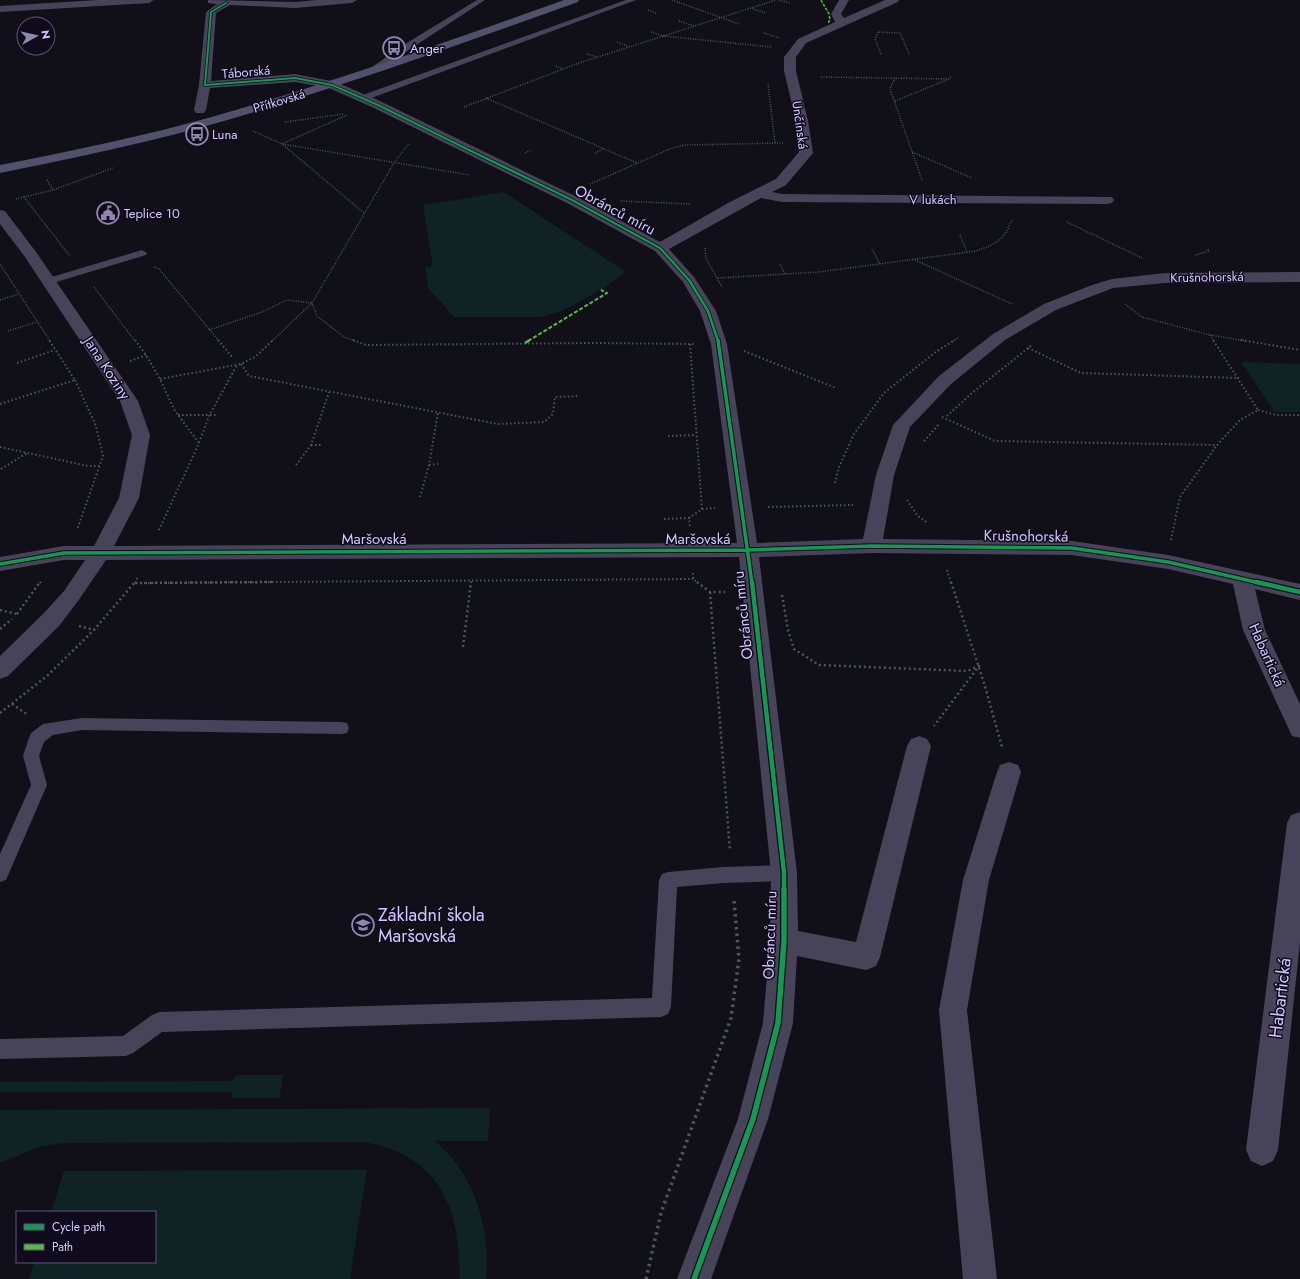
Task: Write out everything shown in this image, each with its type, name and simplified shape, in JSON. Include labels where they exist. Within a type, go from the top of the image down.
[{"type":"street","points":[[8,6],[149,0]]},
{"type":"street","points":[[205,0],[226,3],[295,5],[352,0]]},
{"type":"street","name":"Přítkovská","points":[[0,169],[173,131],[265,106],[332,85],[574,0]]},
{"type":"street","points":[[841,23],[836,14],[844,0]]},
{"type":"street","name":"Unčínská","points":[[660,248],[733,206],[781,182],[806,153],[802,122],[790,71],[790,57],[802,41],[894,0]]},
{"type":"street","name":"Táborská","points":[[200,110],[205,85],[211,12],[226,3]]},
{"type":"street","name":"Táborská","points":[[205,85],[296,78],[332,85]]},
{"type":"street","name":"Obránců míru","points":[[332,85],[363,98],[572,200],[660,248],[690,280],[708,311],[719,344],[748,550],[784,873],[784,941],[778,1023],[755,1112],[694,1279]]},
{"type":"street","name":"V lukách","points":[[759,193],[782,198],[1107,200]]},
{"type":"street","name":"Jana Koziny","points":[[0,214],[49,281],[130,401],[141,435],[129,498],[100,553],[71,596],[51,620],[0,670]]},
{"type":"street","name":"Krušnohorská","points":[[872,546],[884,484],[902,425],[945,380],[1000,337],[1050,307],[1097,288],[1112,284],[1165,278],[1300,277]]},
{"type":"street","name":"Krušnohorská","points":[[748,550],[872,546],[1072,548],[1168,562],[1300,592]]},
{"type":"street","name":"Maršovská","points":[[0,564],[64,553],[748,550]]},
{"type":"street","name":"Habartická","points":[[1242,579],[1254,630],[1300,729]]},
{"type":"street","points":[[784,941],[866,957],[919,746]]},
{"type":"street","points":[[980,1279],[953,1010],[976,880],[1009,772]]},
{"type":"street","name":"Habartická","points":[[1262,1150],[1300,823]]},
{"type":"lane","points":[[369,72],[482,0]]},
{"type":"lane","points":[[363,98],[633,0]]},
{"type":"lane","points":[[49,281],[142,253]]},
{"type":"lane","points":[[0,874],[39,785],[32,756],[37,738],[49,729],[82,724],[341,728]]},
{"type":"lane","points":[[0,1049],[126,1046],[159,1022],[660,1007],[668,880],[784,873]]},
{"type":"path","points":[[672,0],[739,24]]},
{"type":"path","points":[[464,107],[528,81],[597,57],[776,0]]},
{"type":"path","points":[[779,0],[790,3]]},
{"type":"path","points":[[749,8],[766,13]]},
{"type":"path","points":[[679,21],[694,26]]},
{"type":"path","points":[[651,32],[664,36],[772,47]]},
{"type":"path","points":[[881,54],[875,40],[878,32],[900,33],[909,54]]},
{"type":"path","points":[[764,33],[785,40]]},
{"type":"path","points":[[617,42],[630,47]]},
{"type":"path","points":[[587,54],[597,57]]},
{"type":"path","points":[[556,66],[563,69]]},
{"type":"path","points":[[895,102],[949,79],[951,76]]},
{"type":"path","points":[[821,77],[949,79]]},
{"type":"path","points":[[895,78],[890,89],[929,199]]},
{"type":"path","points":[[523,79],[528,81]]},
{"type":"path","points":[[485,98],[637,163]]},
{"type":"path","points":[[500,108],[504,106]]},
{"type":"path","points":[[282,144],[353,112],[284,122]]},
{"type":"path","points":[[532,122],[536,120]]},
{"type":"path","points":[[251,130],[282,144],[470,175]]},
{"type":"path","points":[[200,443],[178,414],[160,379],[237,365],[255,357],[312,303],[394,163],[412,138],[431,131]]},
{"type":"path","points":[[565,136],[569,134]]},
{"type":"path","points":[[586,186],[672,148],[684,145],[805,143]]},
{"type":"path","points":[[282,144],[364,213]]},
{"type":"path","points":[[595,153],[604,149]]},
{"type":"path","points":[[718,278],[819,272],[967,252],[997,244],[1009,232],[1012,218],[1013,199],[998,190],[912,152]]},
{"type":"path","points":[[12,200],[53,190]]},
{"type":"path","points":[[617,201],[733,206]]},
{"type":"path","points":[[1065,221],[1142,258]]},
{"type":"path","points":[[960,235],[967,252]]},
{"type":"path","points":[[872,249],[880,264]]},
{"type":"path","points":[[130,257],[159,269],[232,357]]},
{"type":"path","points":[[914,260],[1013,304]]},
{"type":"path","points":[[0,264],[75,380],[90,410],[102,444],[103,456],[79,527],[64,553],[17,614],[0,629]]},
{"type":"path","points":[[780,264],[785,274]]},
{"type":"path","points":[[0,300],[19,294]]},
{"type":"path","points":[[210,330],[262,312],[287,300],[312,303]]},
{"type":"path","points":[[312,303],[317,316],[344,337],[366,345],[578,343],[719,344]]},
{"type":"path","points":[[1124,303],[1142,317],[1210,335],[1300,350]]},
{"type":"path","points":[[8,331],[37,322]]},
{"type":"path","points":[[1210,335],[1239,378],[1258,410],[1276,415],[1300,416]]},
{"type":"path","points":[[1000,337],[1029,348],[1081,373],[1239,378]]},
{"type":"path","points":[[921,444],[944,418],[972,393],[1035,343]]},
{"type":"path","points":[[690,344],[702,508]]},
{"type":"path","points":[[17,363],[55,350]]},
{"type":"path","points":[[744,351],[836,388]]},
{"type":"path","points":[[126,362],[146,355]]},
{"type":"path","points":[[241,364],[249,376],[498,424],[544,422],[553,414],[555,397],[580,396]]},
{"type":"path","points":[[0,713],[52,671],[94,630],[134,583],[200,443],[209,416],[237,365]]},
{"type":"path","points":[[0,404],[75,380]]},
{"type":"path","points":[[296,465],[311,445],[329,392]]},
{"type":"path","points":[[920,406],[995,441],[1217,445]]},
{"type":"path","points":[[1164,540],[1171,540],[1180,497],[1217,445],[1240,420],[1258,410]]},
{"type":"path","points":[[420,497],[429,465],[438,412]]},
{"type":"path","points":[[178,414],[209,416],[217,415]]},
{"type":"path","points":[[668,436],[696,435]]},
{"type":"path","points":[[311,445],[323,445]]},
{"type":"path","points":[[0,447],[88,466],[100,466]]},
{"type":"path","points":[[1,470],[27,453]]},
{"type":"path","points":[[429,465],[438,464]]},
{"type":"path","points":[[905,496],[917,515],[929,524]]},
{"type":"path","points":[[664,519],[689,518],[702,508],[880,504]]},
{"type":"path","points":[[689,518],[693,579]]},
{"type":"path","points":[[939,547],[979,666],[1009,772]]},
{"type":"path","points":[[774,550],[788,630],[794,649],[819,665],[967,671],[979,666]]},
{"type":"path","points":[[134,583],[693,579],[710,592],[739,959],[731,1018],[661,1214],[646,1279]]},
{"type":"path","points":[[463,647],[471,580]]},
{"type":"path","points":[[0,610],[17,614]]},
{"type":"path","points":[[919,746],[979,666]]},
{"type":"path","points":[[12,704],[30,716]]},
{"type":"green space","points":[[504,192],[626,272],[601,290],[562,311],[541,317],[454,317],[428,288],[425,267],[433,266],[423,205]]},
{"type":"green space","points":[[1241,362],[1300,364],[1300,412],[1274,412]]},
{"type":"green space","points":[[236,1075],[284,1075],[279,1098],[231,1098],[232,1092],[0,1092],[0,1082],[234,1081]]},
{"type":"green space","points":[[490,1108],[488,1141],[435,1141],[447,1152],[462,1172],[476,1201],[484,1231],[487,1263],[486,1279],[459,1279],[459,1254],[456,1230],[450,1208],[440,1189],[427,1172],[410,1159],[389,1148],[363,1142],[64,1143],[42,1146],[0,1163],[0,1110]]},
{"type":"green space","points":[[367,1170],[350,1279],[29,1279],[34,1263],[156,1263],[156,1211],[51,1211],[64,1171]]},
{"type":"marked path","points":[[821,0],[829,14],[830,20],[828,23]]},
{"type":"marked path","points":[[525,343],[607,293],[601,290]]},
{"type":"cycle path","points":[[226,3],[211,12],[205,85],[295,78],[332,85],[378,105],[572,200],[660,248],[689,280],[708,311],[719,344],[748,550],[784,873],[784,941],[778,1023],[753,1119],[694,1279]]},
{"type":"cycle path","points":[[0,564],[64,553],[748,550],[872,546],[1072,548],[1168,562],[1300,592]]},
{"type":"place","name":"Anger","points":[[394,48]]},
{"type":"place","name":"Luna","points":[[197,134]]},
{"type":"place","name":"Teplice 10","points":[[108,213]]},
{"type":"place","name":"Základní škola Maršovská","points":[[363,925]]}]
